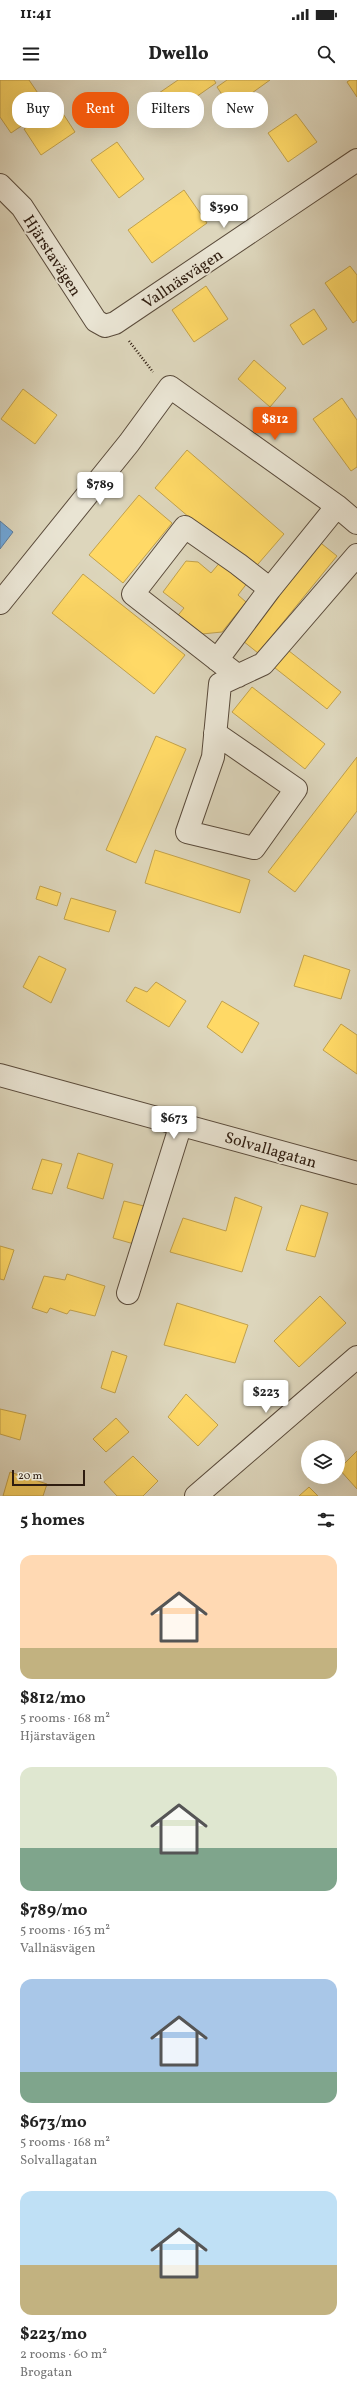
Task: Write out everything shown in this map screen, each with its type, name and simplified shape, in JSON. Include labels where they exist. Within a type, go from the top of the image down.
[{"type":"street","name":"Vallnäsvägen","points":[[110,325],[357,160]]},
{"type":"street","name":"Hjärstavägen","points":[[0,185],[22,207],[96,321],[110,325]]},
{"type":"street","points":[[0,603],[129,443],[170,387],[337,506],[357,523]]},
{"type":"street","points":[[217,660],[270,589],[337,506]]},
{"type":"street","points":[[238,676],[133,594],[185,527],[238,564],[270,589]]},
{"type":"street","points":[[215,732],[296,789],[254,848],[186,832],[212,757],[220,684],[263,664],[357,555]]},
{"type":"street","name":"Solvallagatan","points":[[0,1075],[357,1173]]},
{"type":"street","points":[[128,1293],[181,1124]]},
{"type":"street","points":[[196,1496],[357,1357]]},
{"type":"path","points":[[110,325],[156,375],[170,387]]},
{"type":"building: Homes","points":[[0,80],[29,80],[37,92],[12,92],[12,128],[18,128],[11,133],[0,117]]},
{"type":"building: Homes","points":[[178,80],[214,80],[216,83],[203,92],[160,92]]},
{"type":"building: Homes","points":[[227,80],[270,80],[253,92],[220,92],[217,87]]},
{"type":"building: Homes","points":[[350,80],[357,80],[357,97],[347,82]]},
{"type":"building: Homes","points":[[296,114],[317,142],[288,162],[268,133]]},
{"type":"building: Homes","points":[[64,115],[75,132],[41,155],[24,129],[64,128]]},
{"type":"building: Homes","points":[[117,142],[144,179],[119,198],[91,160]]},
{"type":"building: Homes","points":[[184,190],[207,223],[152,263],[128,230]]},
{"type":"building: Homes","points":[[350,266],[357,275],[357,320],[353,323],[325,283]]},
{"type":"building: Homes","points":[[206,286],[228,319],[194,342],[172,310]]},
{"type":"building: Homes","points":[[314,309],[327,329],[303,345],[290,325]]},
{"type":"building: Homes","points":[[254,360],[286,388],[270,407],[238,379]]},
{"type":"building: Homes","points":[[23,389],[57,415],[35,444],[1,419]]},
{"type":"building: Homes","points":[[342,398],[357,420],[357,467],[351,471],[313,419]]},
{"type":"building: Homes","points":[[187,450],[284,534],[252,571],[155,488]]},
{"type":"building: Homes","points":[[139,495],[172,523],[123,583],[89,555]]},
{"type":"building: Homes","points":[[317,540],[337,556],[258,653],[238,637]]},
{"type":"building: Homes","points":[[222,560],[248,582],[238,595],[246,602],[222,632],[202,634],[198,639],[174,620],[184,608],[163,592],[186,561],[198,562],[211,573]]},
{"type":"building: Homes","points":[[83,574],[185,655],[154,694],[52,613]]},
{"type":"building: Homes","points":[[284,647],[341,692],[327,709],[270,664]]},
{"type":"building: Homes","points":[[252,687],[325,744],[305,769],[232,712]]},
{"type":"building: Homes","points":[[156,736],[186,749],[136,863],[106,850]]},
{"type":"building: Homes","points":[[357,757],[357,811],[295,892],[268,872]]},
{"type":"building: Homes","points":[[155,850],[250,880],[240,913],[145,883]]},
{"type":"building: Homes","points":[[40,886],[61,893],[57,906],[36,899]]},
{"type":"building: Homes","points":[[71,898],[116,911],[109,932],[64,919]]},
{"type":"building: Homes","points":[[304,955],[350,970],[341,999],[294,986]]},
{"type":"building: Homes","points":[[39,956],[66,969],[51,1003],[23,987]]},
{"type":"building: Homes","points":[[156,982],[186,1001],[169,1027],[126,1001],[135,987],[147,992]]},
{"type":"building: Homes","points":[[222,1001],[259,1023],[242,1053],[207,1027]]},
{"type":"building: Homes","points":[[341,1024],[357,1035],[357,1074],[323,1050]]},
{"type":"building: Homes","points":[[78,1153],[113,1164],[103,1199],[67,1188]]},
{"type":"building: Homes","points":[[42,1159],[62,1164],[52,1194],[32,1189]]},
{"type":"building: Homes","points":[[235,1197],[262,1207],[242,1272],[170,1252],[183,1218],[226,1231]]},
{"type":"building: Homes","points":[[124,1201],[144,1206],[134,1244],[113,1238]]},
{"type":"building: Homes","points":[[301,1205],[328,1213],[315,1257],[286,1250]]},
{"type":"building: Homes","points":[[0,1246],[14,1250],[4,1280],[0,1279]]},
{"type":"building: Homes","points":[[67,1274],[105,1286],[95,1316],[70,1310],[67,1314],[50,1308],[47,1313],[32,1308],[44,1276],[65,1280]]},
{"type":"building: Homes","points":[[320,1296],[346,1323],[299,1367],[274,1341]]},
{"type":"building: Homes","points":[[177,1303],[248,1325],[235,1363],[164,1345]]},
{"type":"building: Homes","points":[[112,1351],[127,1356],[115,1393],[101,1388]]},
{"type":"building: Homes","points":[[186,1394],[218,1425],[198,1446],[168,1417]]},
{"type":"building: Homes","points":[[0,1409],[26,1415],[20,1440],[0,1434]]},
{"type":"building: Homes","points":[[116,1418],[129,1432],[106,1452],[93,1439]]},
{"type":"building: Homes","points":[[357,1451],[357,1489],[345,1476],[345,1463]]},
{"type":"building: Homes","points":[[133,1456],[158,1481],[143,1496],[117,1496],[104,1482]]},
{"type":"building: Homes","points":[[10,1472],[47,1484],[43,1496],[3,1496]]},
{"type":"building: Homes","points":[[309,1487],[318,1496],[299,1496]]},
{"type":"building: Schools","points":[[0,521],[13,532],[0,549]]}]
